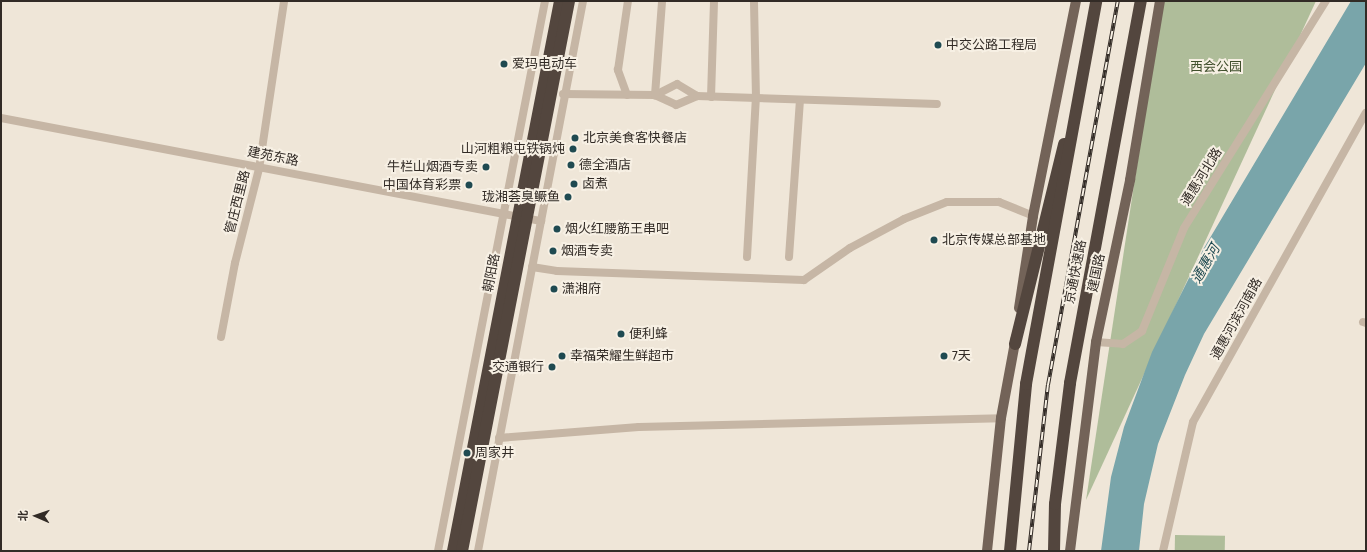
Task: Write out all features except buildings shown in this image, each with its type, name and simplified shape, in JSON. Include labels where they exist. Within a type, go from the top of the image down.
[{"type":"highway","name":"朝阳路","points":[[462,551],[560,1]]},
{"type":"highway","name":"朝阳路","points":[[453,551],[521,217],[569,1]]},
{"type":"highway","points":[[1010,551],[1012,498],[1026,384],[1096,1]]},
{"type":"highway","name":"京通快速路","points":[[1054,551],[1055,504],[1070,383],[1141,1]]},
{"type":"highway","points":[[1015,344],[1051,187],[1084,71]]},
{"type":"main road","points":[[987,551],[1002,418],[1015,344],[1033,216],[1076,1]]},
{"type":"main road","name":"建国路","points":[[1070,551],[1096,342],[1130,180],[1160,1]]},
{"type":"street","name":"管庄西里路","points":[[221,337],[235,263],[259,166],[284,1]]},
{"type":"street","name":"朝阳路","points":[[438,551],[545,1]]},
{"type":"street","points":[[478,551],[541,221],[563,94],[584,1]]},
{"type":"street","points":[[627,95],[618,70],[628,1]]},
{"type":"street","points":[[655,95],[662,1]]},
{"type":"street","points":[[711,97],[714,1]]},
{"type":"street","points":[[747,257],[756,98],[754,1]]},
{"type":"street","name":"通惠河北路","points":[[1096,342],[1123,344],[1142,331],[1184,228],[1326,1]]},
{"type":"street","points":[[655,95],[677,84],[698,96],[937,104]]},
{"type":"street","points":[[563,94],[655,95],[676,105],[698,96]]},
{"type":"street","points":[[790,257],[800,100]]},
{"type":"street","name":"通惠河滨河南路","points":[[1163,551],[1193,422],[1366,113]]},
{"type":"street","name":"建苑东路","points":[[1,118],[541,221]]},
{"type":"street","points":[[532,267],[557,271],[804,280],[850,248],[904,218],[947,202],[999,202],[1033,216]]},
{"type":"street","points":[[500,438],[639,427],[1002,418]]},
{"type":"green space","name":"西会公园","points":[[1162,1],[1316,1],[1086,500]]},
{"type":"green space","points":[[1175,535],[1225,536],[1225,551],[1175,551]]},
{"type":"water","name":"通惠河","points":[[1351,1],[1366,1],[1366,63],[1204,334],[1185,375],[1158,444],[1144,504],[1139,551],[1101,551],[1111,477],[1124,427],[1152,352],[1204,248]]},
{"type":"railway","points":[[1029,551],[1048,385],[1118,1]]},
{"type":"place","name":"中交公路工程局","points":[[938,45]]},
{"type":"place","name":"爱玛电动车","points":[[504,64]]},
{"type":"place","name":"北京美食客快餐店","points":[[575,138]]},
{"type":"place","name":"山河粗粮屯铁锅炖","points":[[573,149]]},
{"type":"place","name":"德全酒店","points":[[571,165]]},
{"type":"place","name":"牛栏山烟酒专卖","points":[[486,167]]},
{"type":"place","name":"卤煮","points":[[574,184]]},
{"type":"place","name":"中国体育彩票","points":[[469,185]]},
{"type":"place","name":"珑湘荟臭鳜鱼","points":[[568,197]]},
{"type":"place","name":"烟火红腰筋王串吧","points":[[557,229]]},
{"type":"place","name":"北京传媒总部基地","points":[[934,240]]},
{"type":"place","name":"烟酒专卖","points":[[553,251]]},
{"type":"place","name":"潇湘府","points":[[554,289]]},
{"type":"place","name":"便利蜂","points":[[621,334]]},
{"type":"place","name":"幸福荣耀生鲜超市","points":[[562,356]]},
{"type":"place","name":"7天","points":[[944,356]]},
{"type":"place","name":"交通银行","points":[[552,367]]},
{"type":"place","name":"周家井","points":[[467,453]]}]
